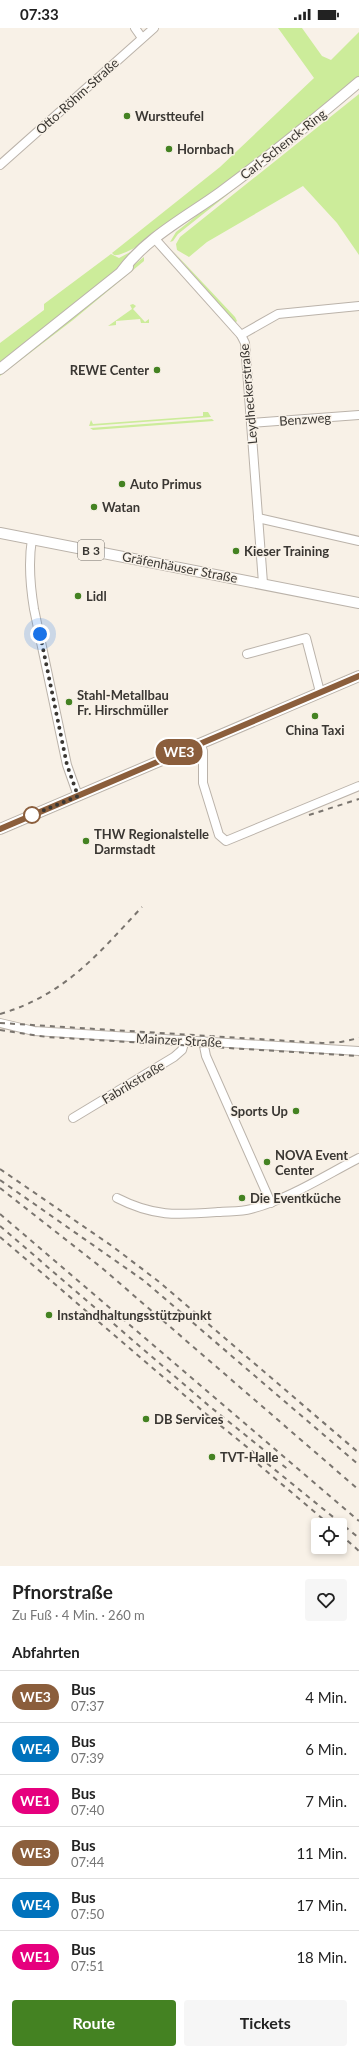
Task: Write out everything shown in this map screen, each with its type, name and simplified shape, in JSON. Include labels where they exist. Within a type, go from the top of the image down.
[{"type":"main road","name":"Carl-Schenck-Ring","points":[[0,369],[122,271],[134,257],[254,167],[359,82]]},
{"type":"main road","name":"Gräfenhäuser Straße","points":[[0,533],[263,583],[359,603]]},
{"type":"main road","points":[[0,829],[359,676]]},
{"type":"street","points":[[135,28],[142,38]]},
{"type":"street","name":"Otto-Röhm-Straße","points":[[0,165],[154,28]]},
{"type":"street","name":"Leydheckerstraße","points":[[157,241],[241,335],[246,350],[263,583]]},
{"type":"street","points":[[241,335],[278,314],[359,306]]},
{"type":"street","name":"Benzweg","points":[[251,423],[359,415]]},
{"type":"street","points":[[258,518],[359,541]]},
{"type":"street","points":[[32,539],[29,559],[30,585],[34,609],[67,765],[78,796]]},
{"type":"street","points":[[247,654],[306,638],[320,692]]},
{"type":"street","points":[[200,743],[202,751],[202,783],[219,835],[223,840],[228,840],[359,786]]},
{"type":"street","name":"Mainzer Straße","points":[[0,1023],[34,1031],[359,1051]]},
{"type":"street","name":"Fabrikstraße","points":[[73,1118],[174,1057],[182,1050],[185,1040]]},
{"type":"street","points":[[203,1041],[206,1056],[271,1203]]},
{"type":"street","points":[[117,1198],[150,1212],[177,1214],[250,1210],[271,1203],[359,1158]]},
{"type":"green space","points":[[278,28],[302,28],[322,56],[331,60],[359,32],[359,77],[275,146],[194,208],[130,250],[114,255],[112,253],[220,167],[314,78]]},
{"type":"green space","points":[[359,94],[359,255],[337,223],[303,186],[207,242],[189,257],[177,250],[176,244],[180,237]]},
{"type":"green space","points":[[337,105],[335,109],[178,234],[173,241],[170,242],[176,232]]},
{"type":"green space","points":[[136,249],[139,250],[107,278],[0,365],[0,343],[44,310],[44,304],[111,254],[119,258]]},
{"type":"green space","points":[[172,250],[235,317],[237,321],[235,323]]},
{"type":"green space","points":[[144,257],[144,261],[73,320],[0,376],[0,373]]},
{"type":"green space","points":[[133,304],[136,306],[133,309],[145,322],[149,319],[149,323],[141,323],[140,319],[116,321],[116,325],[108,326],[132,309],[130,305]]},
{"type":"green space","points":[[203,412],[208,412],[211,417],[89,426],[91,420],[93,424],[203,416]]},
{"type":"green space","points":[[212,419],[214,421],[93,430],[90,428]]},
{"type":"railway","points":[[309,815],[359,799]]},
{"type":"railway","points":[[0,1014],[23,1006],[62,984],[95,956],[142,907]]},
{"type":"railway","points":[[0,1023],[322,1043],[341,1042],[359,1038]]},
{"type":"railway","points":[[0,1030],[47,1037],[359,1056]]},
{"type":"railway","points":[[0,1169],[112,1246],[158,1281],[359,1453]]},
{"type":"railway","points":[[0,1180],[143,1280],[359,1465]]},
{"type":"railway","points":[[0,1188],[102,1268],[359,1490]]},
{"type":"railway","points":[[0,1214],[359,1521]]},
{"type":"railway","points":[[0,1226],[208,1405],[290,1471]]},
{"type":"railway","points":[[0,1237],[205,1413],[359,1538]]},
{"type":"railway","points":[[258,1464],[322,1518]]},
{"type":"railway","points":[[347,1540],[359,1551]]},
{"type":"bus line","name":"WE3","points":[[0,829],[359,676]]},
{"type":"place","name":"Wurstteufel","points":[[127,116]]},
{"type":"place","name":"Hornbach","points":[[169,149]]},
{"type":"place","name":"REWE Center","points":[[157,370]]},
{"type":"place","name":"Auto Primus","points":[[122,484]]},
{"type":"place","name":"Watan","points":[[94,507]]},
{"type":"place","name":"Kieser Training","points":[[236,551]]},
{"type":"place","name":"Lidl","points":[[78,596]]},
{"type":"place","name":"Stahl-Metallbau Fr. Hirschmüller","points":[[69,702]]},
{"type":"place","name":"China Taxi","points":[[315,716]]},
{"type":"place","name":"THW Regionalstelle Darmstadt","points":[[86,841]]},
{"type":"place","name":"Sports Up","points":[[296,1111]]},
{"type":"place","name":"NOVA Event Center","points":[[267,1162]]},
{"type":"place","name":"Die Eventküche","points":[[242,1198]]},
{"type":"place","name":"Instandhaltungsstützpunkt","points":[[49,1315]]},
{"type":"place","name":"DB Services","points":[[146,1419]]},
{"type":"place","name":"TVT-Halle","points":[[212,1457]]},
{"type":"route","points":[[32,815],[28,817],[78,796],[67,765],[40,634]]}]
